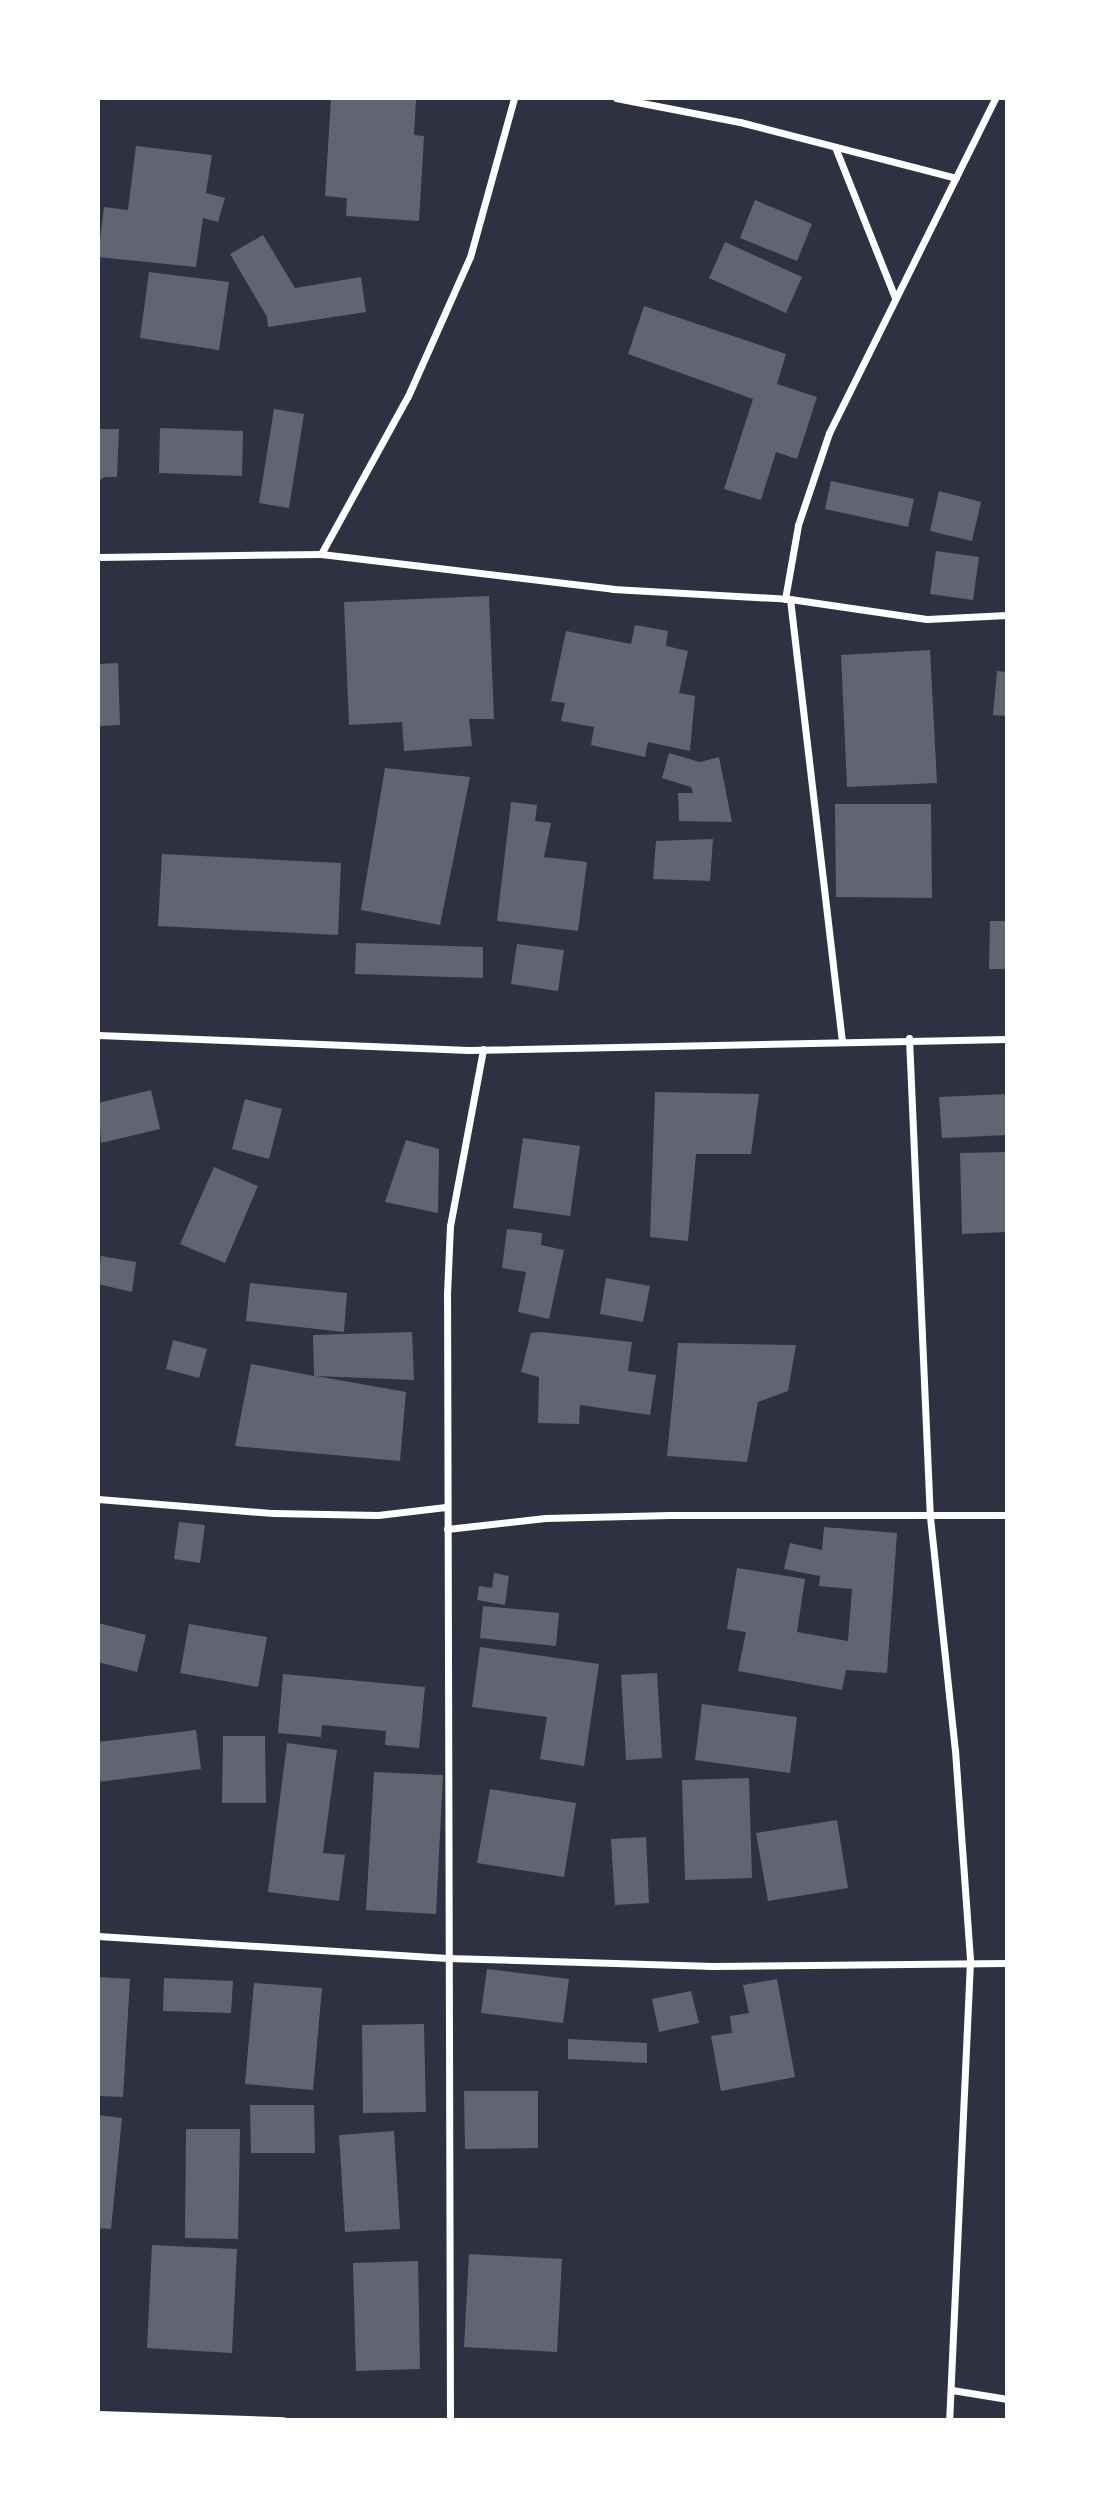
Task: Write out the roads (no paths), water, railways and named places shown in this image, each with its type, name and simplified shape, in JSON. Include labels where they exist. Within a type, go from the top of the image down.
[{"type":"street","points":[[320,554],[408,396],[470,257],[514,98]]},
{"type":"street","points":[[616,98],[740,122],[956,178]]},
{"type":"street","points":[[842,1040],[787,599],[798,525],[830,433],[995,98]]},
{"type":"street","points":[[835,147],[895,298]]},
{"type":"street","points":[[98,557],[320,554],[613,589],[787,599],[927,619],[1007,615]]},
{"type":"street","points":[[98,1035],[483,1049],[1007,1038]]},
{"type":"street","points":[[909,1038],[930,1517],[955,1750],[970,1961],[949,2420]]},
{"type":"street","points":[[450,2420],[446,1507],[450,1226],[483,1049]]},
{"type":"street","points":[[98,1499],[326,1514],[379,1515],[446,1507]]},
{"type":"street","points":[[447,1529],[545,1518],[670,1515],[1007,1515]]},
{"type":"street","points":[[98,1936],[447,1958],[713,1966],[970,1961],[1007,1963]]},
{"type":"street","points":[[952,2390],[1007,2399]]},
{"type":"street","points":[[98,2414],[283,2420]]}]
